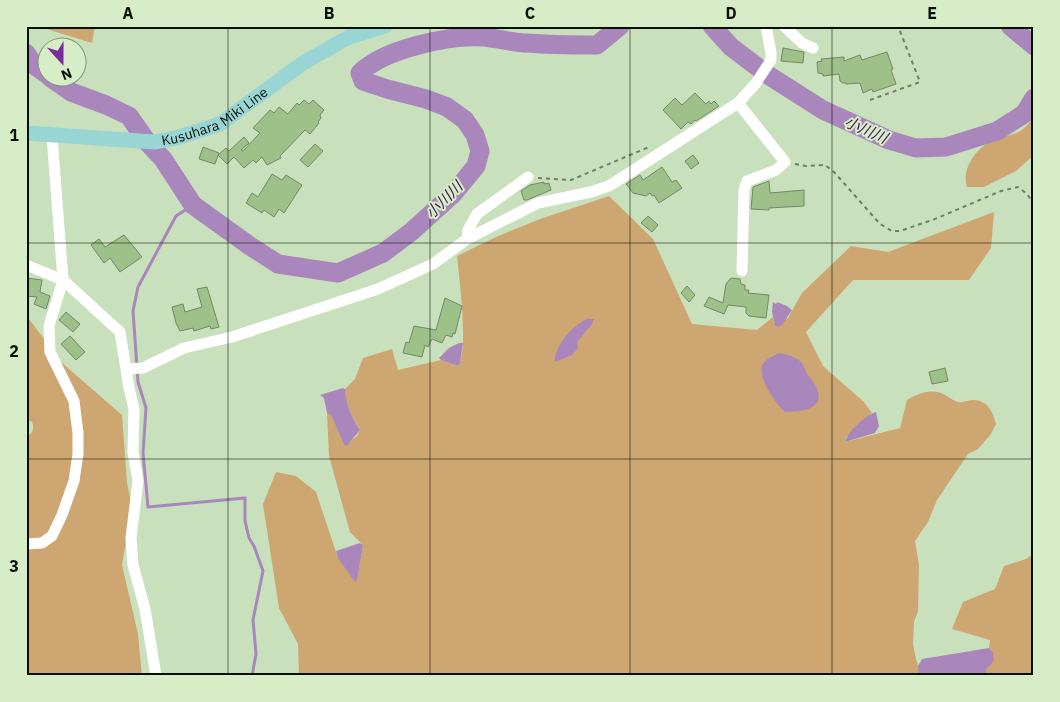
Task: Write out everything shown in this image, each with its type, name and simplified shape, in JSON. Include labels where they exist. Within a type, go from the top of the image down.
[{"type":"main road","name":"Kusuhara Miki Line","points":[[26,133],[154,142],[176,138],[220,124],[303,63],[349,37],[385,26]]},
{"type":"street","points":[[126,369],[143,368],[184,348],[232,337],[378,289],[433,264],[467,239],[538,202],[591,192],[609,186],[738,103],[756,83],[770,60],[771,53],[766,26]]},
{"type":"street","points":[[784,26],[802,43],[813,48]]},
{"type":"street","points":[[738,103],[785,162],[776,170],[747,181],[744,190],[742,271]]},
{"type":"street","points":[[26,544],[42,543],[52,536],[74,481],[78,454],[78,433],[74,402],[50,352],[50,326],[63,280],[52,136]]},
{"type":"street","points":[[467,239],[468,230],[477,214],[528,177]]},
{"type":"street","points":[[26,265],[63,280],[120,332],[134,409],[133,452],[138,481],[131,538],[133,565],[145,609],[156,676]]},
{"type":"path","points":[[870,100],[920,82],[898,26]]},
{"type":"path","points":[[528,177],[571,180],[653,145]]},
{"type":"path","points":[[785,162],[806,166],[825,165],[834,172],[880,224],[900,232],[1001,191],[1018,187],[1027,194],[1034,204]]},
{"type":"shaded area","points":[[37,26],[95,26],[92,43],[88,42],[88,38],[76,38]]},
{"type":"shaded area","points":[[1034,117],[1034,155],[1016,171],[984,187],[967,187],[966,173],[976,153],[994,140],[1020,131]]},
{"type":"shaded area","points":[[609,196],[653,239],[692,324],[757,330],[773,317],[775,325],[788,318],[802,293],[851,246],[888,252],[994,212],[991,248],[969,280],[853,280],[806,332],[823,366],[864,402],[872,413],[846,437],[845,442],[900,428],[907,400],[928,392],[941,393],[958,402],[974,400],[983,402],[991,411],[995,420],[996,424],[991,434],[978,449],[968,454],[937,500],[928,522],[915,541],[919,565],[918,611],[914,622],[913,644],[920,672],[919,676],[299,676],[298,644],[279,608],[263,504],[276,472],[296,476],[316,492],[338,558],[357,581],[363,545],[350,532],[329,456],[327,413],[331,415],[344,445],[357,436],[360,430],[348,405],[345,389],[355,379],[363,358],[392,349],[398,370],[441,360],[458,366],[463,346],[463,330],[457,256],[540,219]]},
{"type":"shaded area","points":[[773,302],[787,306],[792,310],[782,325],[778,327],[775,325],[772,312]]},
{"type":"shaded area","points":[[26,315],[61,362],[122,415],[127,483],[132,507],[122,565],[138,634],[142,676],[26,676],[26,438],[31,433],[33,427],[32,422],[26,419]]},
{"type":"shaded area","points":[[587,319],[594,319],[577,342],[578,348],[572,355],[555,362],[558,349],[565,337],[576,326]]},
{"type":"shaded area","points":[[463,343],[458,366],[439,358],[449,348]]},
{"type":"shaded area","points":[[779,353],[791,356],[801,362],[815,385],[818,399],[811,408],[795,412],[785,412],[768,389],[762,375],[763,364]]},
{"type":"shaded area","points":[[345,389],[346,400],[354,420],[360,430],[347,446],[344,445],[331,415],[327,413],[324,398],[320,395]]},
{"type":"shaded area","points":[[876,412],[879,426],[875,433],[845,442],[846,438],[858,424]]},
{"type":"shaded area","points":[[360,543],[363,545],[357,581],[355,582],[338,558],[336,551]]},
{"type":"shaded area","points":[[1034,553],[1034,676],[985,676],[987,668],[991,665],[993,652],[989,648],[990,640],[952,629],[963,602],[995,589],[1004,566],[1026,559]]},
{"type":"shaded area","points":[[989,648],[993,652],[993,659],[991,665],[987,668],[985,676],[919,676],[918,666],[922,659]]},
{"type":"building","points":[[783,48],[804,52],[803,63],[781,61]]},
{"type":"building","points":[[887,52],[896,84],[873,92],[872,89],[863,93],[860,83],[843,83],[840,81],[839,74],[823,76],[823,74],[818,73],[817,62],[822,61],[821,59],[844,57],[844,61],[860,55],[862,60]]},
{"type":"building","points":[[695,93],[706,104],[709,101],[711,104],[714,101],[719,106],[691,124],[688,122],[681,129],[663,110],[675,98],[682,105]]},
{"type":"building","points":[[304,100],[309,104],[313,100],[324,110],[320,115],[321,118],[310,134],[305,130],[280,156],[281,158],[267,165],[262,157],[256,163],[253,160],[244,168],[234,157],[227,164],[218,155],[226,148],[229,151],[244,137],[249,143],[241,150],[243,151],[260,133],[253,128],[270,110],[274,113],[279,107],[288,114],[297,103],[299,105]]},
{"type":"building","points":[[315,144],[323,151],[308,167],[300,160]]},
{"type":"building","points":[[203,147],[219,153],[215,164],[199,159]]},
{"type":"building","points":[[693,155],[699,163],[691,169],[685,161]]},
{"type":"building","points":[[662,167],[672,182],[676,180],[682,188],[659,203],[654,195],[652,196],[650,193],[646,196],[633,193],[626,184],[640,175],[643,180]]},
{"type":"building","points":[[272,174],[282,180],[286,175],[302,185],[284,213],[279,209],[274,217],[264,210],[262,213],[246,203],[252,193],[258,197]]},
{"type":"building","points":[[769,181],[770,193],[804,190],[804,206],[769,208],[769,210],[751,209],[753,187]]},
{"type":"building","points":[[544,182],[544,184],[549,183],[551,190],[524,200],[521,191],[530,185]]},
{"type":"building","points":[[648,216],[658,225],[652,232],[641,223]]},
{"type":"building","points":[[124,235],[142,257],[120,272],[110,258],[104,263],[91,245],[99,239],[105,247]]},
{"type":"building","points":[[26,278],[42,280],[40,292],[50,296],[46,309],[34,304],[37,297],[26,296]]},
{"type":"building","points":[[731,278],[740,279],[741,284],[745,285],[745,290],[749,290],[748,293],[769,295],[766,318],[749,316],[746,313],[746,307],[728,305],[724,314],[704,306],[709,297],[723,303],[726,284]]},
{"type":"building","points":[[687,286],[695,295],[689,302],[681,293]]},
{"type":"building","points":[[207,287],[219,327],[211,329],[210,326],[194,331],[193,328],[180,331],[172,307],[183,304],[185,312],[202,307],[197,289]]},
{"type":"building","points":[[445,298],[462,306],[455,334],[453,333],[452,337],[446,335],[442,343],[432,339],[428,347],[425,345],[422,357],[403,353],[406,342],[409,343],[414,326],[436,330]]},
{"type":"building","points":[[66,312],[80,324],[73,332],[59,320]]},
{"type":"building","points":[[70,336],[85,352],[76,360],[61,344]]},
{"type":"building","points":[[945,368],[948,381],[932,384],[929,372]]},
{"type":"waterway","name":"小川川","points":[[65,88],[129,116],[148,143],[163,159],[193,205],[250,246],[278,264],[338,273],[383,253],[411,232],[453,194],[476,166],[480,151],[475,135],[465,120],[447,107],[363,81],[360,73],[371,64],[385,57],[435,41],[452,38],[482,37],[522,43],[597,45],[620,26]]},
{"type":"waterway","name":"小川川","points":[[712,26],[731,47],[768,75],[823,110],[889,140],[916,148],[946,147],[997,131],[1024,114],[1034,98]]},
{"type":"waterway","name":"小川川","points":[[1010,26],[1034,46]]},
{"type":"waterway","name":"小川川","points":[[26,53],[38,68]]},
{"type":"waterway","points":[[193,205],[176,216],[138,287],[133,311],[138,382],[146,408],[143,453],[148,507],[245,498],[245,521],[249,538],[263,571],[253,620],[256,654],[252,676]]}]
